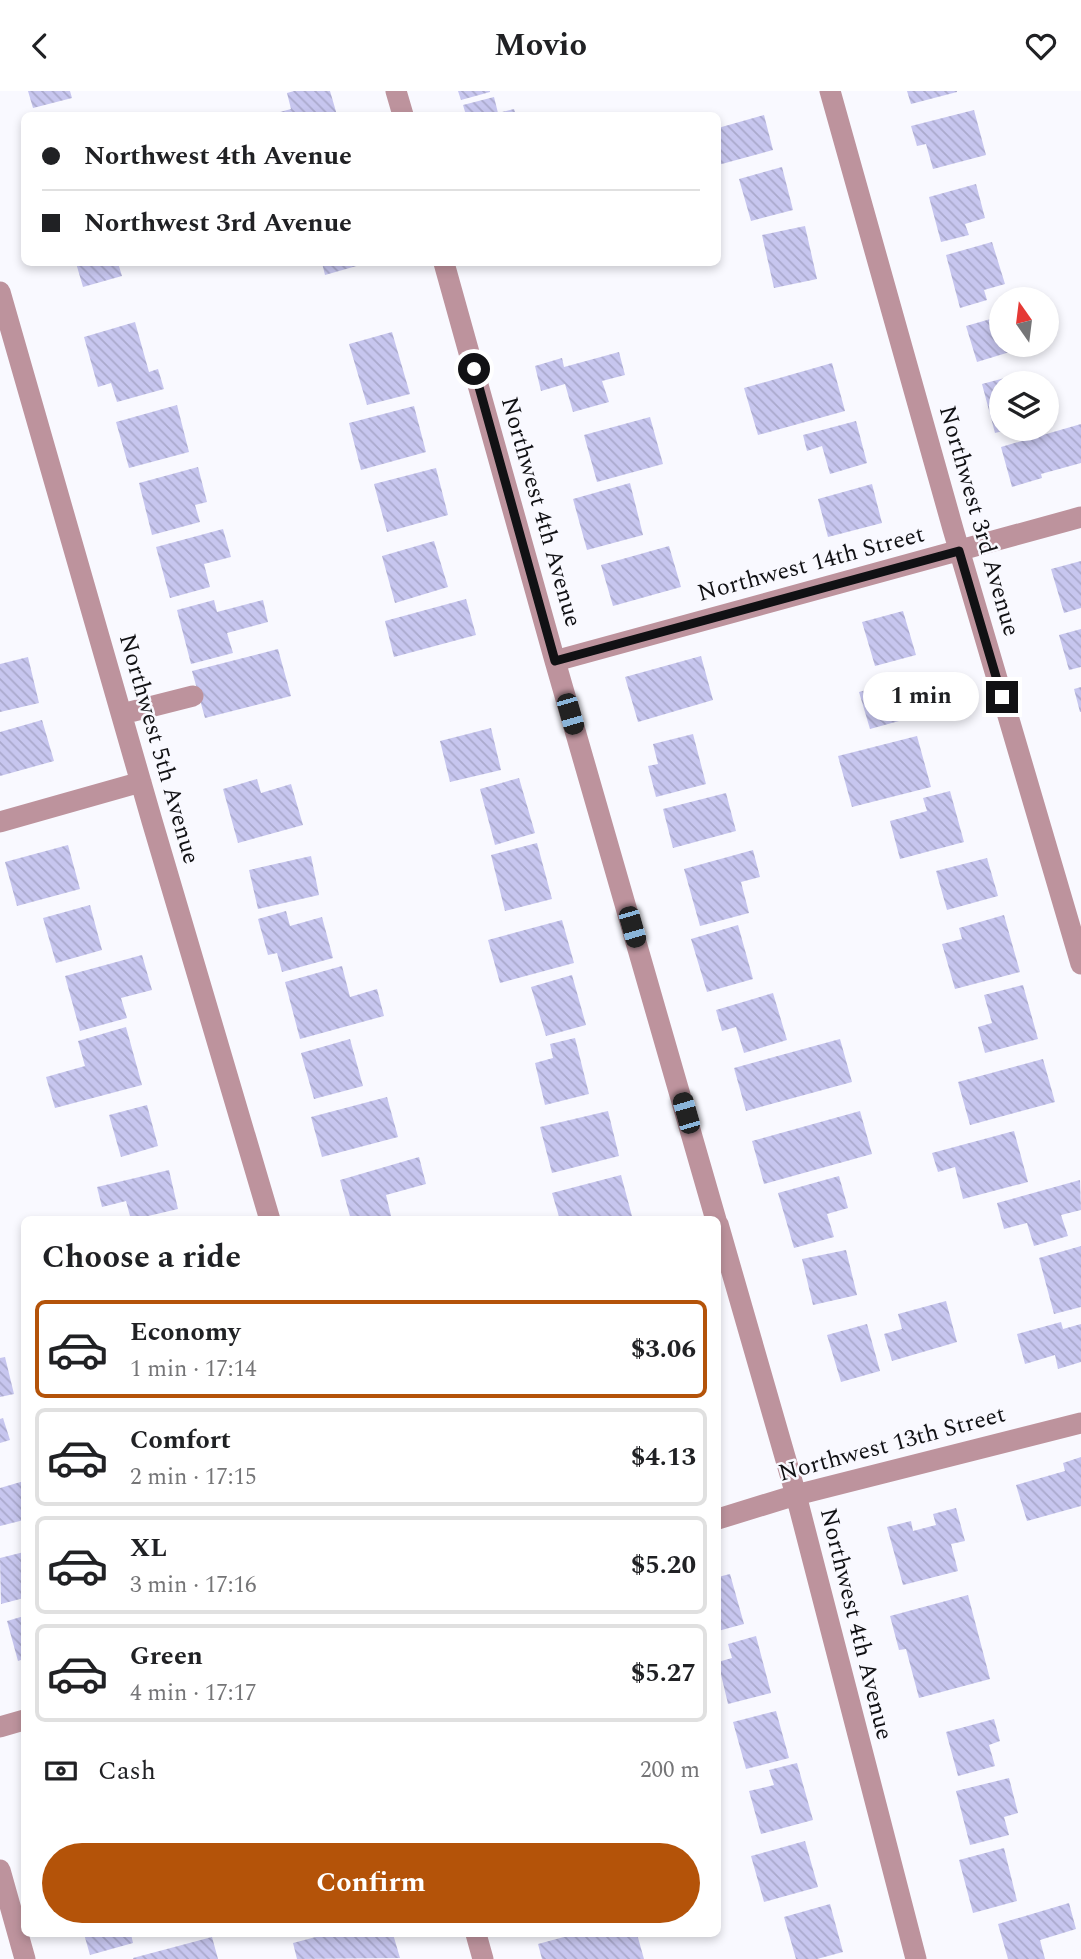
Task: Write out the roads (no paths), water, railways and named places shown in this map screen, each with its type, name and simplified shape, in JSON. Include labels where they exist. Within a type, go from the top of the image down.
[{"type":"street","points":[[396,91],[402,112]]},
{"type":"street","name":"Northwest 3rd Avenue","points":[[831,91],[959,551],[1081,964]]},
{"type":"street","name":"Northwest 4th Avenue","points":[[445,266],[555,661],[715,1216]]},
{"type":"street","name":"Northwest 5th Avenue","points":[[0,292],[269,1216]]},
{"type":"street","name":"Northwest 14th Street","points":[[555,661],[1081,517]]},
{"type":"street","points":[[122,714],[192,696]]},
{"type":"street","points":[[0,822],[141,782]]},
{"type":"street","name":"Northwest 4th Avenue","points":[[721,1236],[796,1495],[916,1959]]},
{"type":"street","name":"Northwest 13th Street","points":[[721,1518],[796,1495],[1081,1423]]},
{"type":"street","points":[[0,1727],[21,1721]]},
{"type":"street","points":[[0,1870],[25,1959]]},
{"type":"street","points":[[477,1937],[483,1959]]}]
